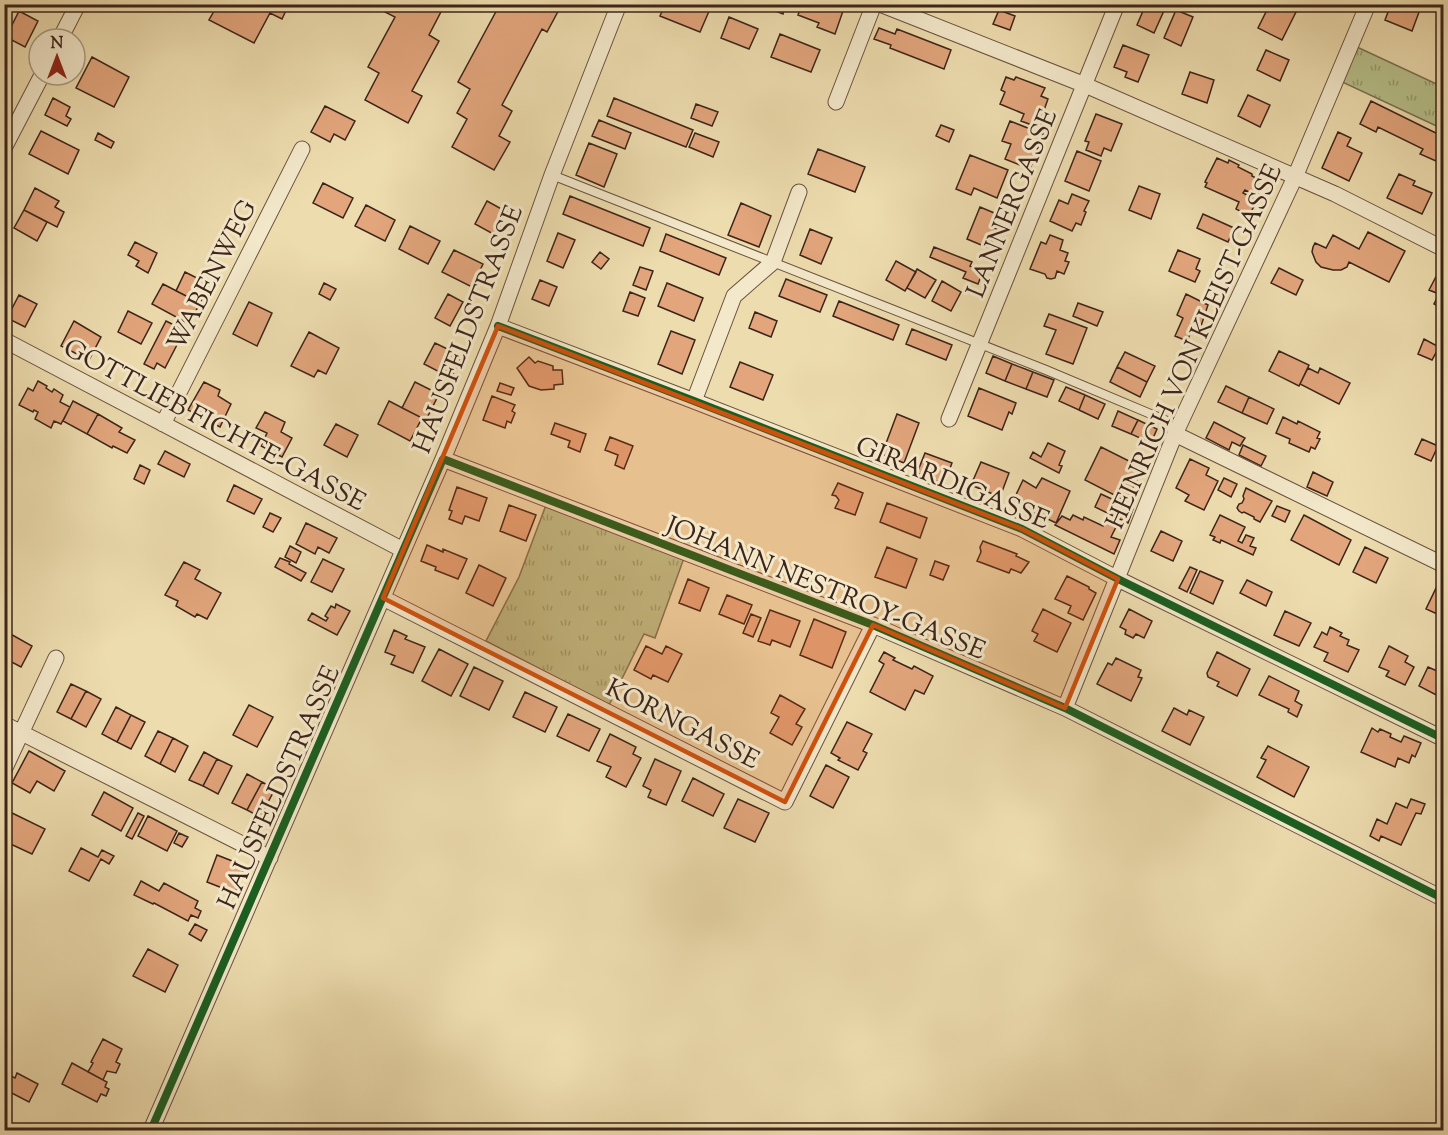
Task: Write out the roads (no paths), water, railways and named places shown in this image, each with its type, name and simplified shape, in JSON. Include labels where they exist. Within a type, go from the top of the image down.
[{"type":"street","points":[[66,27],[78,4]]},
{"type":"street","name":"HAUSFELDSTRASSE","points":[[151,1131],[443,459],[498,326],[552,175],[619,4]]},
{"type":"street","points":[[836,102],[874,4]]},
{"type":"street","points":[[880,4],[1085,85],[1335,194],[1443,249]]},
{"type":"street","name":"LANNERGASSE","points":[[949,419],[1117,4]]},
{"type":"street","name":"HEINRICH VON KLEIST-GASSE","points":[[1065,708],[1175,434],[1295,177],[1368,4]]},
{"type":"street","points":[[4,148],[36,87]]},
{"type":"street","name":"WABENWEG","points":[[163,424],[302,149]]},
{"type":"street","points":[[694,401],[734,296],[773,262],[799,192]]},
{"type":"street","name":"GIRARDIGASSE","points":[[498,326],[1022,529],[1118,579],[1443,739]]},
{"type":"street","name":"GOTTLIEB FICHTE-GASSE","points":[[4,340],[403,550]]},
{"type":"street","points":[[1175,434],[1443,565]]},
{"type":"street","name":"JOHANN NESTROY-GASSE","points":[[443,459],[873,625],[1065,708],[1443,899]]},
{"type":"street","name":"KORNGASSE","points":[[383,598],[786,802],[873,625]]},
{"type":"street","points":[[4,770],[56,657]]},
{"type":"street","points":[[4,724],[270,858]]},
{"type":"lane","points":[[552,175],[1046,370],[1165,420],[1175,434]]}]
